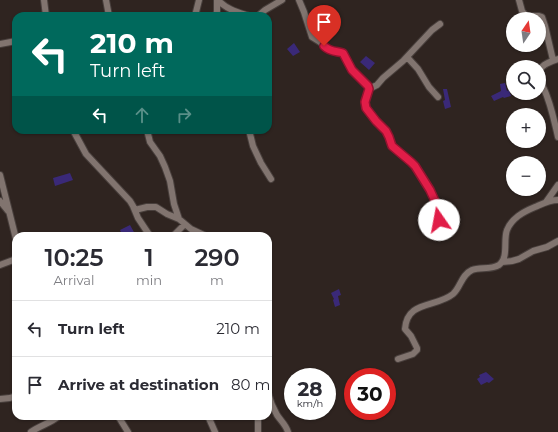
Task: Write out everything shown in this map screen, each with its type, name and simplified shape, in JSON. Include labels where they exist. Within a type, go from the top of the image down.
[{"type":"street","points":[[44,0],[46,12]]},
{"type":"street","points":[[106,0],[108,12]]},
{"type":"street","points":[[196,12],[199,0]]},
{"type":"street","points":[[217,12],[218,0]]},
{"type":"street","points":[[218,0],[224,6],[238,12]]},
{"type":"street","points":[[263,12],[282,0]]},
{"type":"street","points":[[299,0],[312,37],[329,50],[343,53],[352,70],[369,89]]},
{"type":"street","points":[[519,0],[522,11],[526,16],[542,17],[556,60],[541,68],[540,74],[541,82],[552,109],[558,137]]},
{"type":"street","points":[[439,220],[435,201],[415,166],[392,146],[386,131],[366,108],[365,102],[369,89],[377,85],[440,24]]},
{"type":"street","points":[[0,44],[12,42]]},
{"type":"street","points":[[407,57],[438,97]]},
{"type":"street","points":[[75,134],[86,154],[130,201],[138,218],[147,232]]},
{"type":"street","points":[[148,134],[150,142],[160,156],[165,167],[179,219]]},
{"type":"street","points":[[250,134],[253,146],[271,179]]},
{"type":"street","points":[[0,175],[14,232]]},
{"type":"street","points":[[546,202],[558,185]]},
{"type":"street","points":[[502,262],[504,257],[506,235],[512,222],[523,213],[546,202],[558,200]]},
{"type":"street","points":[[0,201],[9,212]]},
{"type":"street","points":[[135,210],[154,207],[179,219],[191,229],[197,232]]},
{"type":"street","points":[[179,232],[185,224]]},
{"type":"street","points":[[398,359],[413,354],[417,350],[412,339],[405,330],[408,317],[411,312],[446,298],[457,288],[466,274],[471,271],[495,267],[502,262],[519,259],[533,251],[547,247],[558,241]]},
{"type":"street","points":[[0,265],[12,261]]},
{"type":"street","points":[[0,399],[12,397]]},
{"type":"street","points":[[272,406],[286,426],[288,432]]},
{"type":"street","points":[[30,432],[54,420]]},
{"type":"street","points":[[120,420],[128,432]]},
{"type":"street","points":[[209,420],[213,430]]},
{"type":"street","points":[[258,420],[258,432]]},
{"type":"building","points":[[294,43],[300,52],[293,56],[287,49]]},
{"type":"building","points":[[366,56],[375,63],[369,70],[360,62]]},
{"type":"building","points":[[505,83],[506,97],[503,97],[494,101],[491,96],[501,91],[500,84]]},
{"type":"building","points":[[443,89],[447,89],[451,107],[445,109],[443,101],[445,100]]},
{"type":"building","points":[[70,173],[73,180],[55,186],[53,178]]},
{"type":"building","points":[[130,225],[134,232],[121,232],[120,230]]},
{"type":"building","points":[[339,289],[341,295],[338,296],[340,305],[335,307],[334,299],[331,293]]},
{"type":"building","points":[[486,372],[494,379],[489,383],[487,382],[481,385],[477,379],[480,377],[479,375]]},
{"type":"route","points":[[324,46],[331,51],[343,53],[352,70],[368,86],[369,89],[365,102],[366,108],[386,131],[392,146],[415,166],[435,201],[439,220]]}]
